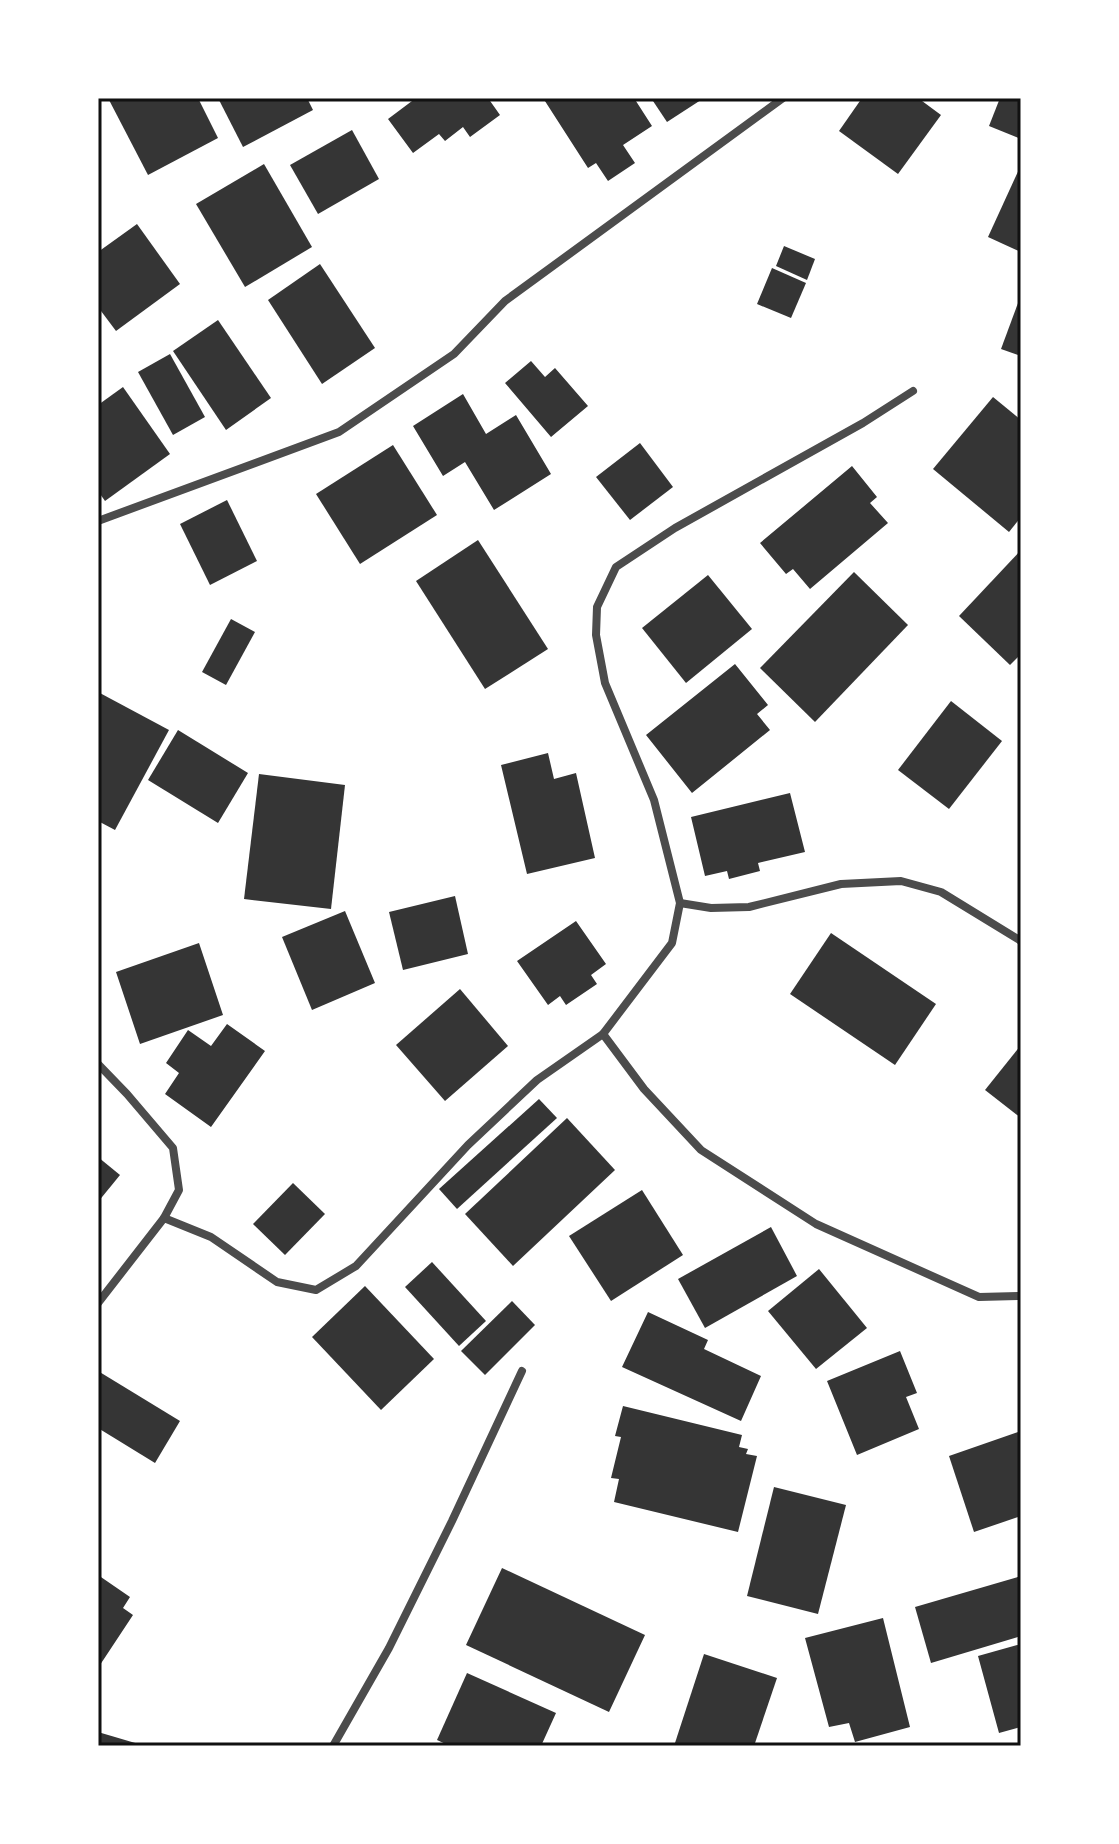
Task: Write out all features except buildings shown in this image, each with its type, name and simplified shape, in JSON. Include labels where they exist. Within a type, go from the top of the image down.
[{"type":"street","points":[[98,521],[339,432],[454,354],[505,301],[783,98]]},
{"type":"street","points":[[164,1218],[211,1237],[277,1282],[316,1290],[356,1266],[468,1145],[537,1080],[603,1034],[672,943],[680,903],[654,800],[605,683],[596,635],[597,607],[616,567],[675,528],[863,423],[913,391]]},
{"type":"street","points":[[680,903],[711,908],[749,907],[841,884],[901,881],[941,892],[1021,941]]},
{"type":"street","points":[[603,1034],[644,1089],[701,1150],[816,1224],[979,1297],[1021,1296]]},
{"type":"street","points":[[98,1064],[173,1148],[179,1190],[164,1218],[98,1303]]},
{"type":"street","points":[[333,1746],[389,1648],[522,1371]]}]
